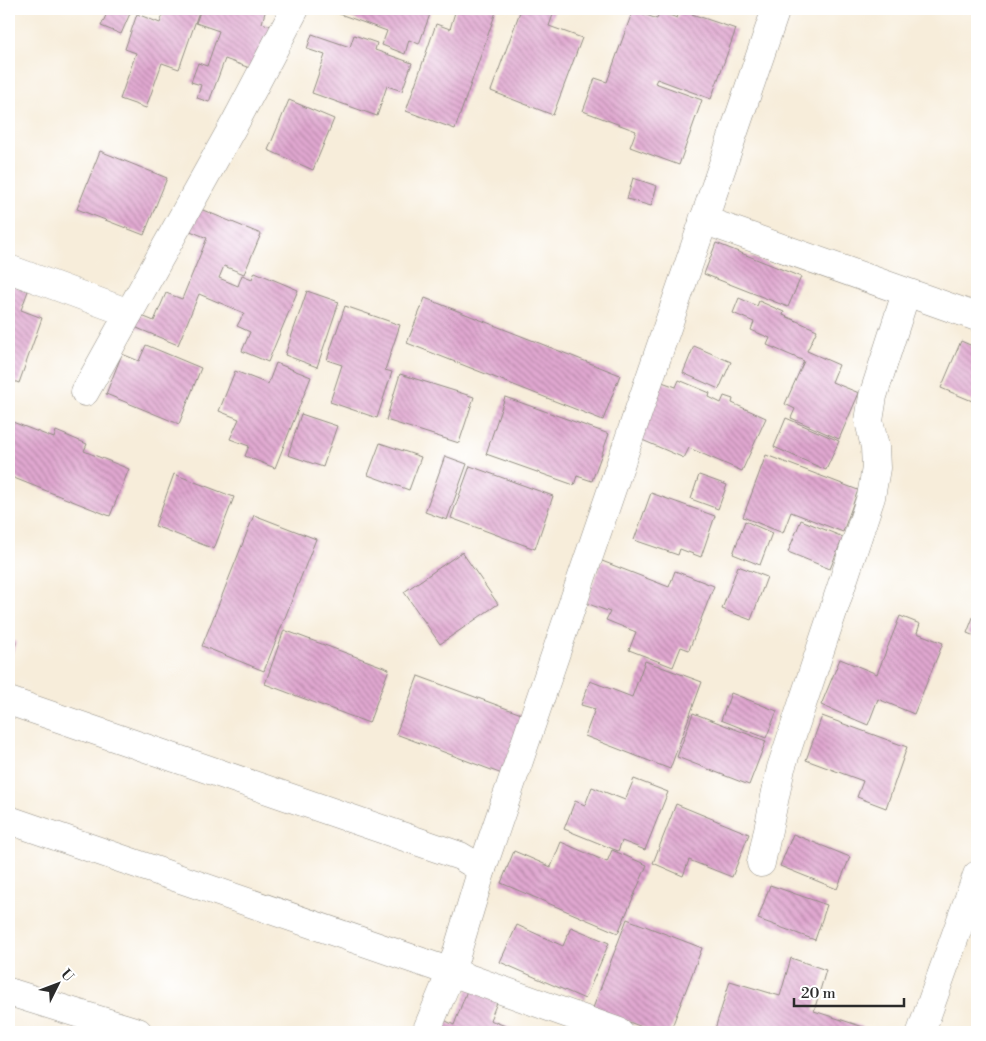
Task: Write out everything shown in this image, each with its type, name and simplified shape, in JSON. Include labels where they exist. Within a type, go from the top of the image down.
[{"type":"street","points":[[85,392],[236,121],[295,9]]},
{"type":"street","points":[[426,1032],[451,972],[482,869],[776,9]]},
{"type":"street","points":[[703,220],[977,317]]},
{"type":"street","points":[[9,269],[129,313]]},
{"type":"street","points":[[761,863],[781,768],[871,496],[876,468],[875,447],[869,421],[874,396],[906,293]]},
{"type":"street","points":[[9,701],[460,856],[482,869]]},
{"type":"street","points":[[9,820],[620,1032]]},
{"type":"street","points":[[921,1032],[977,875]]},
{"type":"street","points":[[9,992],[138,1032]]},
{"type":"building","points":[[109,9],[132,9],[121,34],[101,26]]},
{"type":"building","points":[[165,9],[200,9],[179,69],[162,63],[146,108],[120,99],[136,53],[125,49],[137,14],[160,23]]},
{"type":"building","points":[[201,9],[215,11],[216,9],[266,9],[262,23],[274,27],[258,71],[225,59],[209,102],[197,98],[201,85],[191,82],[198,63],[207,66],[219,31],[196,23]]},
{"type":"building","points":[[326,9],[432,9],[419,44],[409,40],[405,54],[382,45],[387,31]]},
{"type":"building","points":[[456,9],[497,9],[455,129],[406,111],[436,24],[450,29]]},
{"type":"building","points":[[521,9],[555,9],[549,26],[582,38],[553,115],[491,91]]},
{"type":"building","points":[[633,10],[657,19],[659,11],[677,18],[680,10],[736,29],[711,99],[657,79],[655,83],[702,100],[679,165],[630,147],[636,131],[583,111],[595,78],[607,82]]},
{"type":"building","points":[[312,34],[350,47],[354,35],[377,43],[375,50],[412,63],[402,91],[387,86],[377,116],[312,93],[325,55],[307,49]]},
{"type":"building","points":[[289,100],[334,119],[313,170],[268,150]]},
{"type":"building","points":[[100,151],[167,178],[144,235],[77,209]]},
{"type":"building","points":[[633,178],[657,186],[651,206],[627,199]]},
{"type":"building","points":[[198,208],[261,234],[244,274],[224,266],[219,278],[238,286],[242,275],[252,279],[255,272],[298,290],[268,362],[242,351],[250,332],[237,326],[244,313],[199,294],[178,345],[132,326],[137,314],[154,321],[166,293],[182,299],[207,238],[188,230]]},
{"type":"building","points":[[716,243],[801,277],[788,307],[704,274]]},
{"type":"building","points":[[9,284],[28,291],[21,310],[42,318],[19,383],[9,379]]},
{"type":"building","points":[[307,291],[339,302],[317,367],[285,355]]},
{"type":"building","points":[[425,298],[620,375],[603,420],[407,343]]},
{"type":"building","points":[[739,298],[757,306],[759,301],[784,312],[783,315],[817,330],[807,351],[839,365],[832,382],[859,393],[839,439],[791,418],[795,409],[785,404],[804,361],[767,345],[770,338],[751,330],[754,322],[733,313]]},
{"type":"building","points":[[345,306],[400,325],[385,370],[392,372],[377,418],[330,402],[342,365],[327,360]]},
{"type":"building","points":[[961,341],[977,348],[977,403],[941,388]]},
{"type":"building","points":[[146,345],[201,368],[179,424],[106,394],[122,354],[139,361]]},
{"type":"building","points":[[694,346],[731,362],[719,389],[683,373]]},
{"type":"building","points":[[276,363],[311,377],[275,468],[245,456],[249,446],[230,439],[239,419],[219,411],[235,371],[268,384]]},
{"type":"building","points":[[400,374],[474,397],[459,443],[386,420]]},
{"type":"building","points":[[679,380],[710,393],[709,397],[721,403],[724,396],[733,399],[732,403],[766,418],[742,471],[689,448],[684,458],[633,436],[662,382],[676,387]]},
{"type":"building","points":[[505,397],[609,434],[592,481],[577,476],[574,485],[486,454]]},
{"type":"building","points":[[301,414],[337,426],[323,467],[288,455]]},
{"type":"building","points":[[786,418],[839,441],[826,470],[774,447]]},
{"type":"building","points":[[10,421],[54,438],[56,431],[87,444],[84,451],[129,469],[110,516],[9,476]]},
{"type":"building","points":[[380,443],[421,457],[409,490],[368,475]]},
{"type":"building","points":[[766,455],[858,490],[843,532],[791,512],[783,533],[743,517]]},
{"type":"building","points":[[445,456],[467,464],[447,520],[425,512]]},
{"type":"building","points":[[470,466],[553,496],[535,549],[451,518]]},
{"type":"building","points":[[174,474],[234,497],[214,549],[155,526]]},
{"type":"building","points":[[699,475],[727,485],[718,509],[691,499]]},
{"type":"building","points":[[651,493],[715,516],[701,557],[680,549],[678,555],[634,540]]},
{"type":"building","points":[[254,515],[316,539],[264,671],[202,646]]},
{"type":"building","points":[[801,520],[843,537],[830,569],[788,552]]},
{"type":"building","points":[[745,521],[772,533],[760,565],[733,554]]},
{"type":"building","points":[[462,552],[498,604],[440,644],[404,592]]},
{"type":"building","points":[[602,561],[669,587],[675,571],[714,586],[689,650],[681,647],[673,667],[629,650],[636,632],[606,620],[610,612],[586,603]]},
{"type":"building","points":[[738,566],[767,577],[751,620],[722,609]]},
{"type":"building","points":[[977,607],[977,637],[967,633]]},
{"type":"building","points":[[900,616],[920,624],[917,633],[943,643],[914,714],[878,699],[868,725],[821,705],[840,659],[877,674]]},
{"type":"building","points":[[284,630],[389,669],[369,723],[265,684]]},
{"type":"building","points":[[9,640],[16,642],[9,664]]},
{"type":"building","points":[[645,661],[702,682],[670,769],[585,736],[595,709],[581,705],[590,681],[632,697]]},
{"type":"building","points":[[418,676],[524,715],[502,774],[396,734]]},
{"type":"building","points":[[731,693],[777,711],[766,738],[721,720]]},
{"type":"building","points":[[693,713],[766,741],[749,785],[677,757]]},
{"type":"building","points":[[822,716],[907,747],[886,808],[857,797],[863,781],[806,760]]},
{"type":"building","points":[[634,779],[668,792],[645,850],[622,841],[618,851],[564,829],[575,801],[585,805],[592,787],[625,800]]},
{"type":"building","points":[[676,804],[749,834],[732,877],[689,860],[683,876],[653,863]]},
{"type":"building","points":[[793,834],[850,857],[837,889],[780,866]]},
{"type":"building","points":[[561,842],[607,862],[612,850],[647,865],[618,933],[501,883],[514,851],[551,867]]},
{"type":"building","points":[[770,885],[827,905],[815,940],[758,919]]},
{"type":"building","points":[[627,919],[702,948],[670,1032],[655,1032],[593,1008]]},
{"type":"building","points":[[517,925],[563,946],[571,927],[609,943],[585,999],[500,962]]},
{"type":"building","points":[[791,958],[826,970],[814,1011],[879,1032],[714,1032],[730,981],[780,996]]},
{"type":"building","points":[[468,988],[498,1000],[490,1020],[521,1032],[439,1032],[444,1020],[454,1025]]}]
